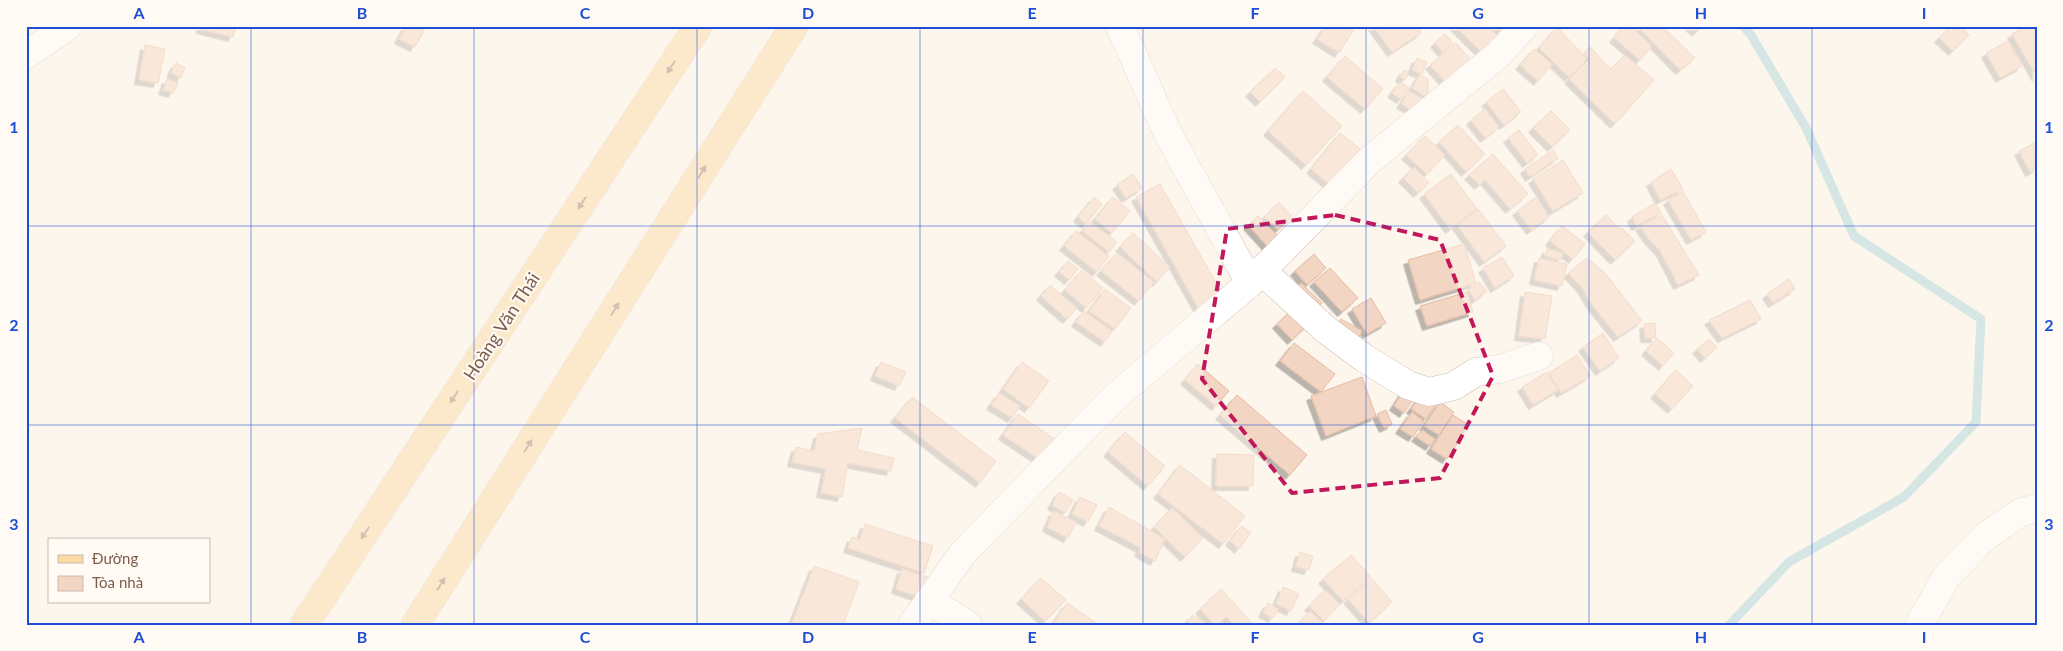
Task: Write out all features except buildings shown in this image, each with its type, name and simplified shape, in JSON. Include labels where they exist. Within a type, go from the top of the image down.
[{"type":"main road","name":"Hoàng Văn Thái","points":[[304,625],[698,26]]},
{"type":"main road","points":[[415,625],[794,26]]},
{"type":"street","points":[[26,55],[68,26]]},
{"type":"street","points":[[1120,26],[1167,132],[1255,276],[1356,352],[1408,385],[1429,392],[1454,386],[1476,372],[1500,370],[1539,356]]},
{"type":"street","points":[[912,625],[963,553],[1116,396],[1255,276],[1370,160],[1499,54],[1524,26]]},
{"type":"street","points":[[1919,625],[1947,576],[1986,536],[2021,512],[2037,508]]},
{"type":"street","points":[[929,600],[968,625]]},
{"type":"highlighted area","points":[[1335,215],[1440,240],[1493,376],[1440,478],[1292,493],[1202,379],[1227,229]]},
{"type":"waterway","points":[[1729,625],[1789,562],[1904,497],[1976,422],[1981,319],[1854,236],[1806,128],[1751,35],[1743,26]]}]
